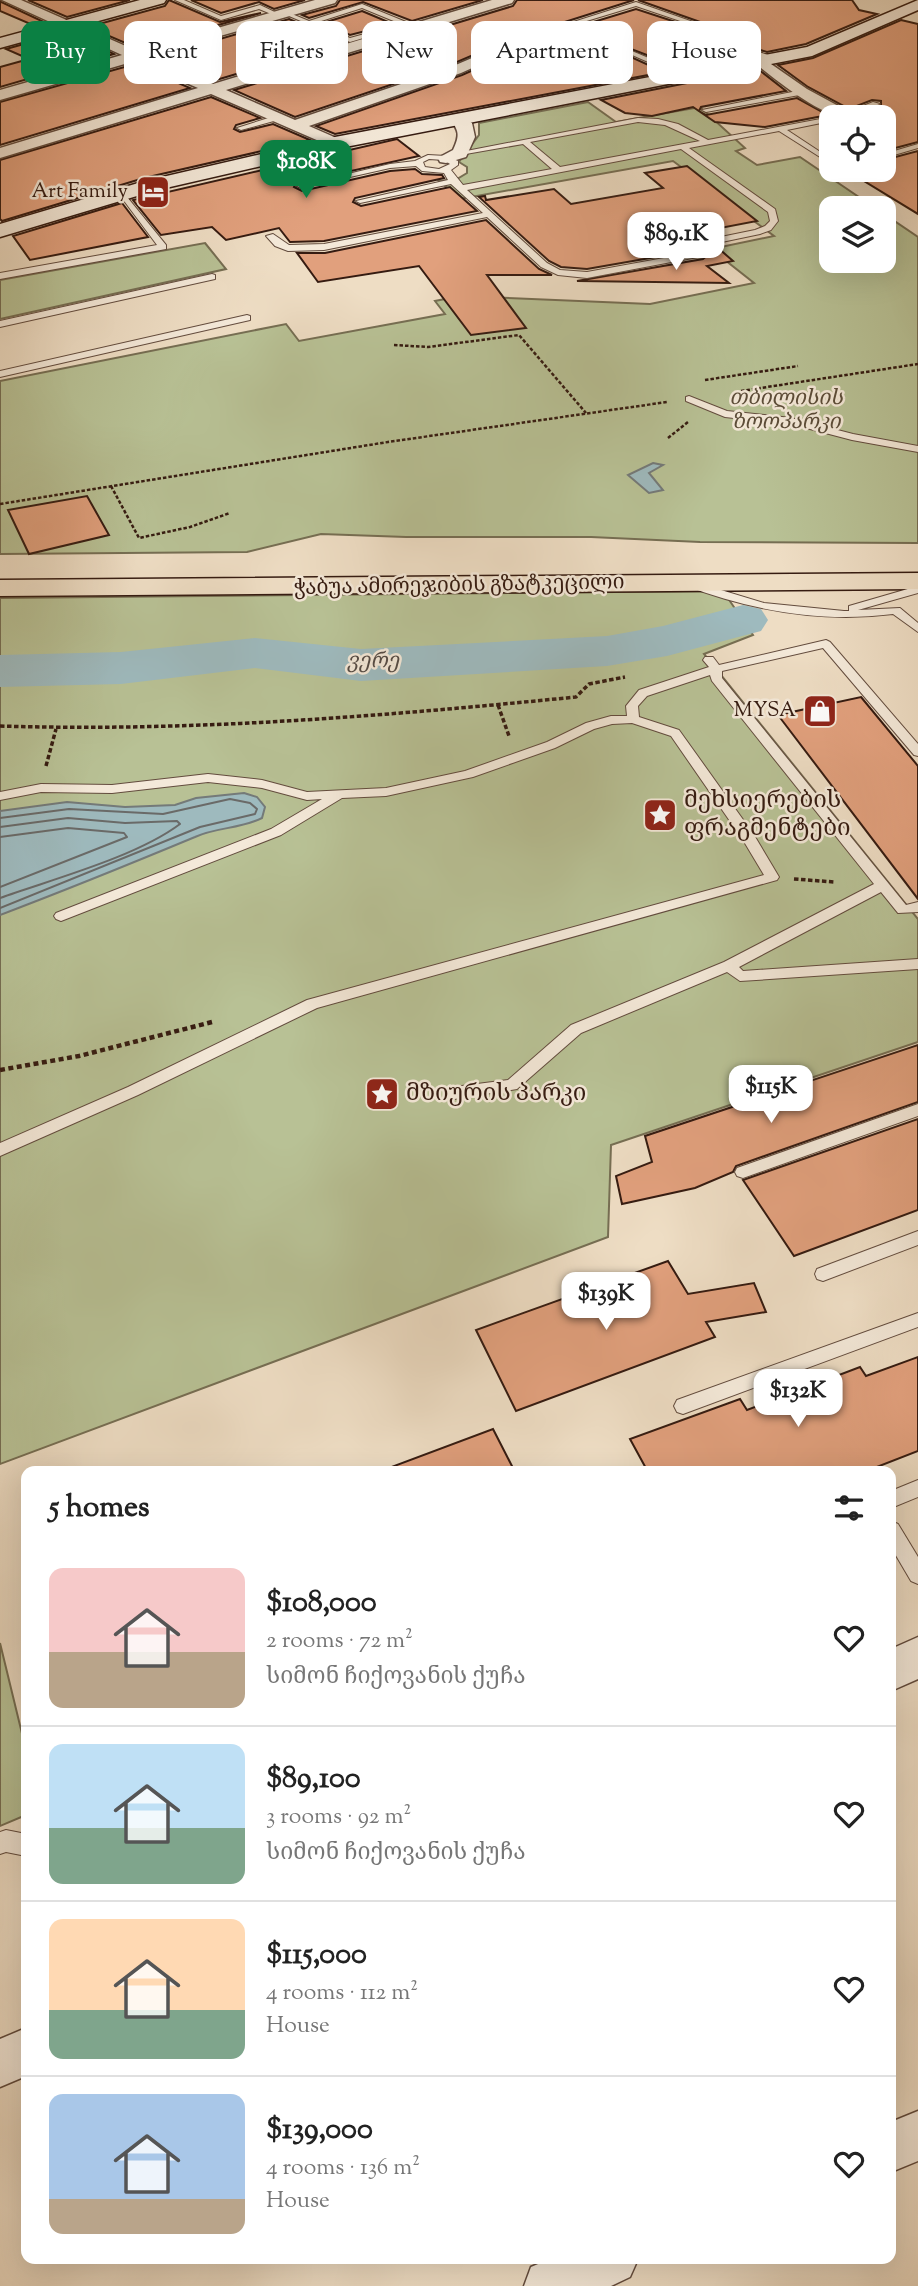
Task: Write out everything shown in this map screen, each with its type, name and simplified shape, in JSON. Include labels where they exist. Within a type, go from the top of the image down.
[{"type":"main road","name":"ჭაბუა ამირეჯიბის გზატკეცილი","points":[[0,566],[918,559]]},
{"type":"main road","name":"ჭაბუა ამირეჯიბის გზატკეცილი","points":[[0,588],[918,581]]},
{"type":"street","points":[[9,0],[61,21]]},
{"type":"street","points":[[79,21],[158,0]]},
{"type":"street","points":[[0,153],[508,0]]},
{"type":"street","points":[[222,31],[323,1]]},
{"type":"street","points":[[761,60],[820,48],[918,4]]},
{"type":"street","points":[[0,43],[21,37]]},
{"type":"street","points":[[0,95],[124,59]]},
{"type":"street","points":[[767,59],[802,92],[821,105]]},
{"type":"street","points":[[295,125],[471,64]]},
{"type":"street","points":[[0,231],[123,194],[335,144],[647,81]]},
{"type":"street","points":[[206,84],[335,144]]},
{"type":"street","points":[[451,160],[468,132],[458,119]]},
{"type":"street","points":[[896,1668],[918,1658]]},
{"type":"street","points":[[0,2063],[21,2054]]},
{"type":"street","points":[[896,2145],[918,2136]]},
{"type":"street","points":[[550,2286],[601,2264]]},
{"type":"lane","points":[[178,0],[221,18],[260,7],[303,21]]},
{"type":"lane","points":[[581,21],[636,4],[685,21]]},
{"type":"lane","points":[[362,6],[408,24],[350,40],[309,23],[362,6]]},
{"type":"lane","points":[[761,56],[767,59]]},
{"type":"lane","points":[[706,110],[802,92]]},
{"type":"lane","points":[[241,128],[278,117]]},
{"type":"lane","points":[[418,163],[425,169],[524,141],[638,120],[658,120],[678,125],[708,143]]},
{"type":"lane","points":[[462,188],[819,122]]},
{"type":"lane","points":[[782,130],[819,154]]},
{"type":"lane","points":[[524,141],[558,170]]},
{"type":"lane","points":[[896,152],[918,146]]},
{"type":"lane","points":[[451,160],[453,181],[544,265],[558,272],[587,275],[700,254],[714,241],[768,228],[774,221],[772,211],[684,148]]},
{"type":"lane","points":[[302,187],[390,166],[418,163],[428,157],[451,160]]},
{"type":"lane","points":[[360,201],[453,181]]},
{"type":"lane","points":[[0,276],[163,247],[123,194]]},
{"type":"lane","points":[[270,236],[278,244],[288,248],[324,247],[489,214]]},
{"type":"lane","points":[[0,324],[212,277]]},
{"type":"lane","points":[[0,374],[247,318]]},
{"type":"lane","points":[[691,399],[725,414],[791,421],[852,437],[918,449]]},
{"type":"lane","points":[[688,583],[825,630],[918,752]]},
{"type":"lane","points":[[825,630],[918,589]]},
{"type":"lane","points":[[633,719],[632,706],[643,693],[713,665],[896,610],[918,629]]},
{"type":"lane","points":[[713,665],[716,678],[903,910],[918,907]]},
{"type":"lane","points":[[0,796],[41,788],[111,789],[208,778],[262,784],[307,796],[386,792],[468,774],[551,745],[590,726],[611,720],[633,719],[675,733],[749,838],[772,877],[607,920],[422,975],[312,1004],[134,1091],[0,1150]]},
{"type":"lane","points":[[61,916],[275,832],[338,796]]},
{"type":"lane","points":[[454,1093],[512,1085],[576,1029],[729,966],[883,885]]},
{"type":"lane","points":[[729,966],[740,976],[918,964]]},
{"type":"lane","points":[[743,1172],[918,1110]]},
{"type":"lane","points":[[823,1274],[918,1238]]},
{"type":"lane","points":[[682,1406],[918,1320]]},
{"type":"lane","points":[[896,1498],[918,1488]]},
{"type":"lane","points":[[896,1538],[918,1575]]},
{"type":"lane","points":[[0,1843],[6,1841],[21,1844]]},
{"type":"path","points":[[394,345],[428,347],[519,335],[587,414]]},
{"type":"path","points":[[0,504],[918,364]]},
{"type":"path","points":[[691,399],[681,384],[798,366]]},
{"type":"path","points":[[111,486],[139,538],[190,527],[230,513]]},
{"type":"path","points":[[0,726],[181,729],[387,716],[576,697],[589,684],[629,676]]},
{"type":"path","points":[[498,705],[504,722]]},
{"type":"path","points":[[48,759],[56,729]]},
{"type":"path","points":[[772,877],[883,885]]},
{"type":"path","points":[[0,1070],[79,1056],[214,1022]]},
{"type":"green space","name":"თბილისის ზოოპარკი","points":[[588,102],[616,122],[700,107],[745,148],[736,151],[757,165],[800,157],[819,170],[819,182],[837,182],[857,196],[819,196],[819,273],[896,273],[896,222],[918,237],[918,543],[700,542],[591,537],[321,534],[247,552],[0,554],[0,381],[286,324],[299,341],[445,314],[435,301],[460,296],[650,304],[754,283],[711,249],[774,236],[673,161],[460,199],[439,181],[457,179],[467,173],[467,167],[459,162],[479,135],[479,123]]},
{"type":"green space","points":[[205,243],[226,269],[0,319],[0,280]]},
{"type":"green space","name":"მზიურის პარკი","points":[[723,591],[753,635],[704,654],[918,919],[918,1042],[611,1145],[608,1237],[0,1464],[0,598]]},
{"type":"green space","points":[[0,1643],[21,1729],[21,1817],[0,1826]]},
{"type":"water","points":[[653,463],[663,465],[649,473],[663,490],[649,493],[628,475]]},
{"type":"water","points":[[244,793],[257,797],[265,807],[262,818],[203,834],[0,915],[0,811],[67,802],[125,807],[175,805],[196,798]]},
{"type":"building","points":[[28,0],[130,0],[67,17]]},
{"type":"building","points":[[169,0],[218,21],[124,21],[124,42],[110,36],[110,21],[165,6]]},
{"type":"building","points":[[191,0],[305,0],[274,9],[259,2],[221,13]]},
{"type":"building","points":[[340,0],[483,0],[412,21],[363,2],[309,18],[302,15],[336,6]]},
{"type":"building","points":[[517,0],[634,0],[568,21],[471,21],[471,56],[457,62],[457,23],[513,6]]},
{"type":"building","points":[[638,0],[852,0],[859,10],[877,14],[806,44],[767,52],[761,50],[761,21],[697,21]]},
{"type":"building","points":[[0,1],[42,21],[23,21],[0,11]]},
{"type":"building","points":[[636,9],[673,21],[647,21],[647,55],[633,50],[633,21],[597,21]]},
{"type":"building","points":[[362,11],[386,21],[362,21],[362,32],[350,35],[348,21],[330,21]]},
{"type":"building","points":[[261,13],[222,24],[222,22]]},
{"type":"building","points":[[901,20],[918,24],[918,142],[896,148],[896,105],[881,105],[881,101],[872,100],[859,105],[842,105],[808,87],[778,65],[813,58]]},
{"type":"building","points":[[236,34],[236,74],[222,78],[222,38]]},
{"type":"building","points":[[21,45],[21,56],[6,49]]},
{"type":"building","points":[[362,51],[362,84],[393,84],[295,117],[234,90],[254,84],[348,84],[348,56]]},
{"type":"building","points":[[633,58],[647,64],[647,75],[633,78]]},
{"type":"building","points":[[21,61],[21,81],[0,87],[0,67]]},
{"type":"building","points":[[124,67],[124,84],[181,84],[190,88],[0,145],[0,102],[64,84],[110,84],[110,71]]},
{"type":"building","points":[[471,71],[471,84],[600,84],[335,134],[316,126],[436,84],[457,84],[457,77]]},
{"type":"building","points":[[761,71],[786,91],[701,107],[699,111],[706,115],[797,98],[819,110],[819,117],[765,127],[715,122],[693,107],[652,116],[625,113],[601,100],[682,84],[761,84]]},
{"type":"building","points":[[211,97],[260,118],[236,125],[234,129],[240,132],[273,124],[310,140],[144,178],[2,221],[0,219],[0,160]]},
{"type":"building","points":[[397,139],[419,156],[296,183],[294,187],[302,191],[390,171],[415,169],[422,174],[442,175],[444,178],[355,198],[353,202],[361,206],[450,187],[477,211],[324,241],[290,242],[279,228],[226,240],[212,227],[161,235],[133,200]]},
{"type":"building","points":[[918,151],[918,214],[896,201],[896,196],[889,196],[866,182],[896,182],[896,157]]},
{"type":"building","points":[[687,166],[757,221],[699,232],[707,239],[696,250],[587,269],[561,267],[549,261],[479,197],[485,196],[486,200],[554,189],[571,204],[663,188],[645,173]]},
{"type":"building","points":[[122,203],[148,237],[30,260],[13,236]]},
{"type":"building","points":[[486,220],[539,269],[552,275],[487,275],[526,328],[471,335],[419,266],[318,282],[297,253],[325,253]]},
{"type":"building","points":[[717,247],[733,261],[707,266],[729,283],[577,281],[703,259]]},
{"type":"building","points":[[87,496],[109,535],[29,554],[8,510]]},
{"type":"building","points":[[861,697],[918,766],[918,899],[778,715]]},
{"type":"building","points":[[918,1045],[918,1102],[736,1166],[733,1172],[695,1188],[622,1204],[616,1176],[652,1162],[645,1136]]},
{"type":"building","points":[[918,1119],[918,1210],[794,1256],[743,1180]]},
{"type":"building","points":[[668,1261],[688,1294],[754,1283],[766,1312],[706,1322],[715,1337],[516,1411],[476,1330]]},
{"type":"building","points":[[918,1357],[918,1451],[879,1466],[645,1466],[630,1439],[740,1399],[747,1410],[860,1367],[866,1376]]},
{"type":"building","points":[[493,1429],[512,1466],[394,1466]]},
{"type":"waterway","name":"ვერე","points":[[0,671],[121,668],[255,653],[361,665],[607,651],[667,641],[743,620]]},
{"type":"place","name":"Art Family","points":[[153,192]]},
{"type":"place","name":"MYSA","points":[[820,711]]},
{"type":"place","name":"მეხსიერების ფრაგმენტები","points":[[660,815]]},
{"type":"place","name":"მზიურის პარკი","points":[[382,1094]]}]
